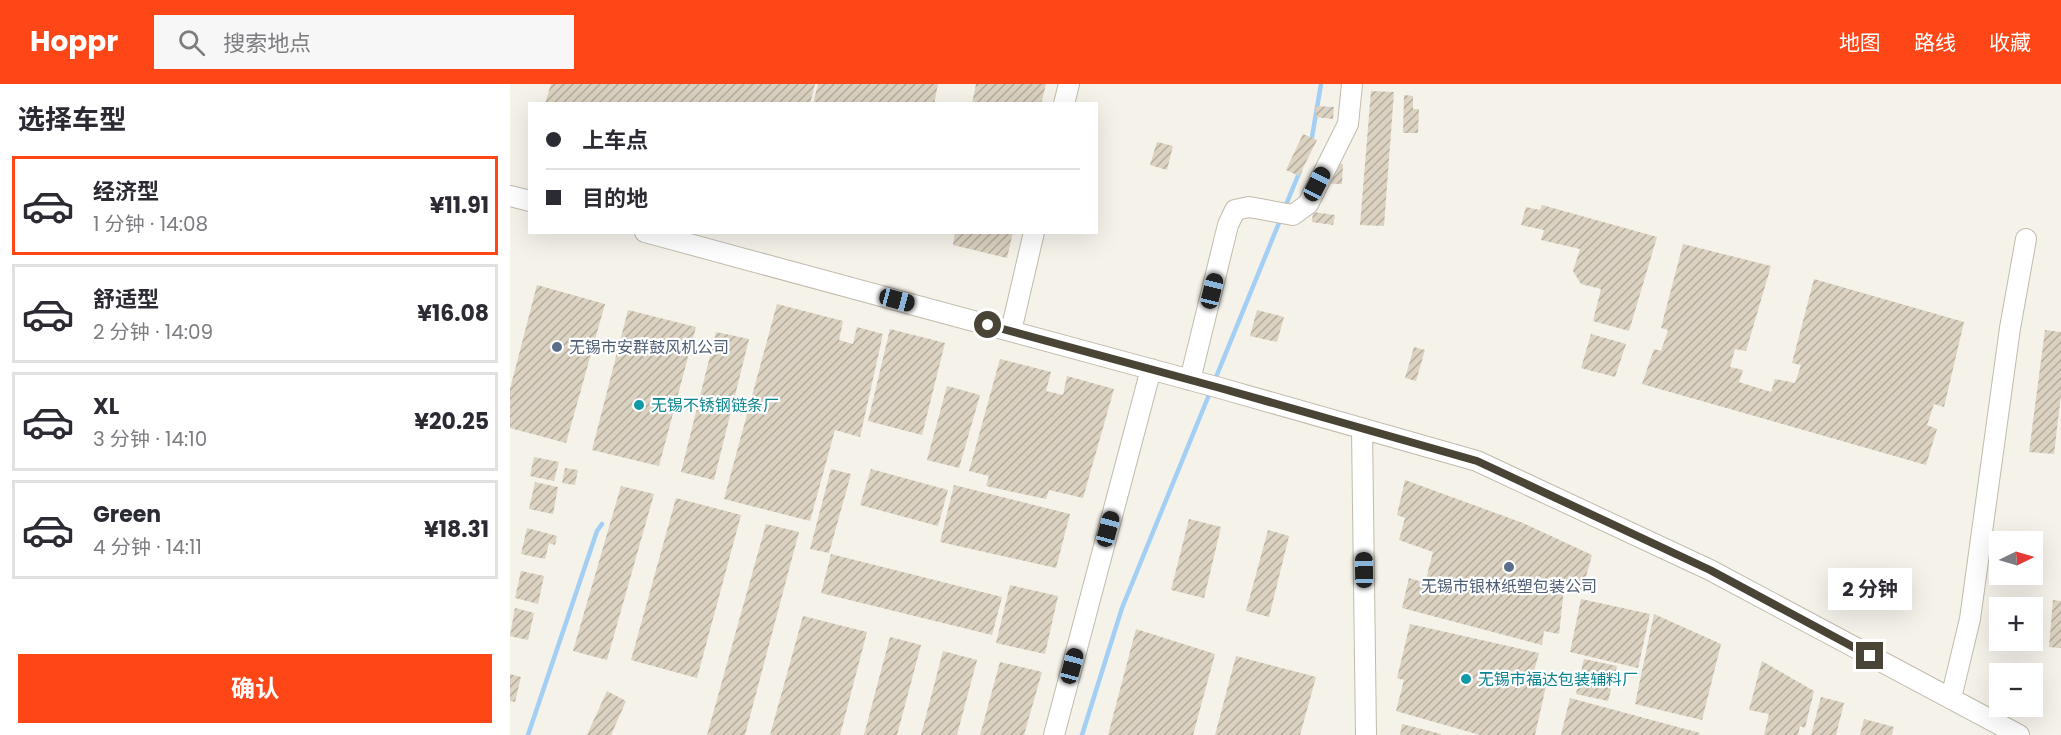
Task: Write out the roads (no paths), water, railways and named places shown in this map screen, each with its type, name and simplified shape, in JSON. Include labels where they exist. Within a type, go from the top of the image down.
[{"type":"street","points":[[1064,102],[1068,84]]},
{"type":"street","points":[[1204,384],[1228,225],[1235,210],[1249,207],[1293,215],[1308,204],[1348,124],[1352,84]]},
{"type":"street","points":[[510,196],[528,200]]},
{"type":"street","points":[[652,234],[1151,369],[1477,461],[1710,570],[2019,735]]},
{"type":"street","points":[[1011,331],[1034,234]]},
{"type":"street","points":[[1951,699],[1970,619],[2010,328],[2026,238]]},
{"type":"street","points":[[1054,735],[1151,369]]},
{"type":"street","points":[[1362,429],[1366,735]]},
{"type":"waterway","points":[[1311,143],[1321,84]]},
{"type":"waterway","points":[[1285,207],[1300,171]]},
{"type":"waterway","points":[[1214,382],[1281,218]]},
{"type":"waterway","points":[[1082,735],[1122,608],[1211,390]]},
{"type":"waterway","points":[[528,735],[597,531],[602,524]]},
{"type":"place","name":"无锡市安群鼓风机公司","points":[[557,347]]},
{"type":"place","name":"无锡不锈钢链条厂","points":[[639,405]]},
{"type":"place","name":"无锡市银林纸塑包装公司","points":[[1509,567]]},
{"type":"place","name":"无锡市福达包装辅料厂","points":[[1466,679]]}]
